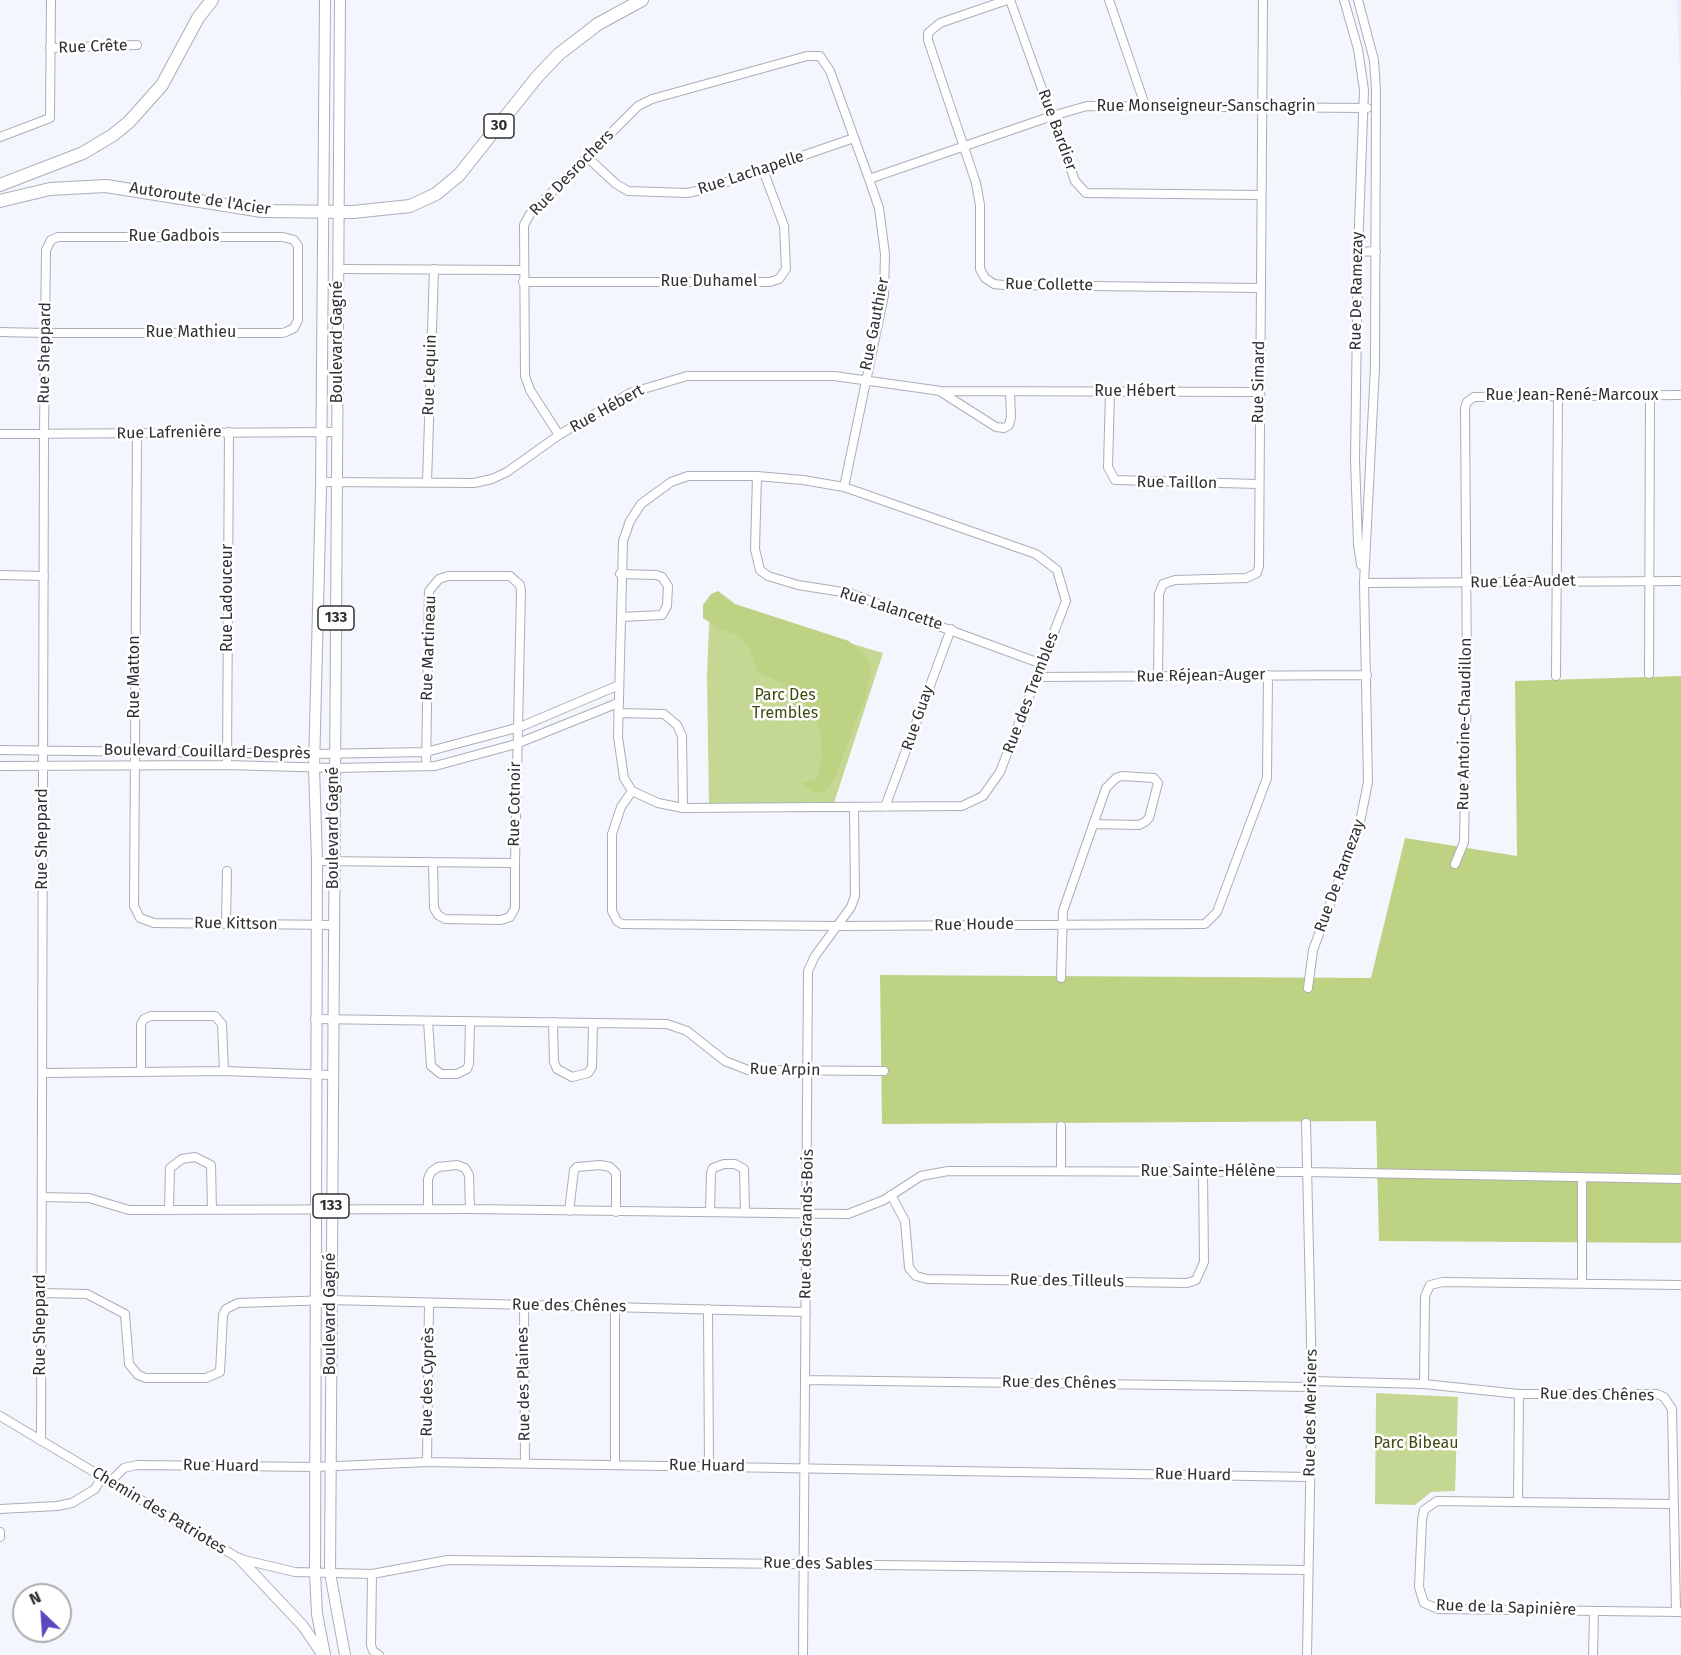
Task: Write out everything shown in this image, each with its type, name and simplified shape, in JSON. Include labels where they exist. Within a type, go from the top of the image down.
[{"type":"highway","points":[[0,185],[83,153],[121,128],[162,85],[198,18],[212,0]]},
{"type":"highway","name":"Autoroute de l'Acier","points":[[0,201],[50,189],[106,186],[142,189],[234,208],[323,213],[403,208],[444,189],[466,168],[532,83],[559,54],[598,24],[642,0]]},
{"type":"main road","name":"Boulevard Gagné","points":[[323,1655],[317,1614],[315,1573],[317,861],[314,768],[322,432],[325,0]]},
{"type":"main road","name":"Boulevard Gagné","points":[[340,0],[330,1573],[345,1655]]},
{"type":"main road","points":[[240,1559],[303,1626],[323,1655]]},
{"type":"street","points":[[0,136],[50,118],[51,0]]},
{"type":"street","name":"Rue Collette","points":[[1008,0],[940,23],[928,33],[928,40],[976,183],[980,205],[980,269],[986,278],[994,284],[1261,288]]},
{"type":"street","name":"Rue Bardier","points":[[1008,0],[1075,181],[1086,193],[1260,195]]},
{"type":"street","points":[[1109,0],[1145,105]]},
{"type":"street","name":"Rue Simard","points":[[1158,677],[1159,594],[1163,584],[1175,580],[1246,578],[1257,573],[1259,566],[1263,0]]},
{"type":"street","name":"Rue De Ramezay","points":[[1344,0],[1361,62],[1363,108],[1356,384],[1358,544],[1364,583]]},
{"type":"street","name":"Rue De Ramezay","points":[[1308,988],[1313,950],[1359,827],[1368,782],[1364,583],[1373,383],[1376,108],[1375,67],[1358,0]]},
{"type":"street","name":"Rue Crête","points":[[50,48],[137,45]]},
{"type":"street","name":"Rue Desrochers","points":[[560,435],[530,390],[525,376],[524,225],[530,214],[638,106],[651,99],[807,56],[820,56],[825,61]]},
{"type":"street","name":"Rue Gauthier","points":[[825,61],[879,208],[886,275],[844,487]]},
{"type":"street","name":"Rue Monseigneur-Sanschagrin","points":[[869,179],[1087,106],[1376,108]]},
{"type":"street","name":"Rue Lachapelle","points":[[587,157],[616,184],[628,191],[687,193],[763,170],[854,138]]},
{"type":"street","name":"Rue Duhamel","points":[[523,282],[770,282],[779,279],[786,269],[784,226],[763,170]]},
{"type":"street","name":"Rue Gadbois","points":[[51,240],[58,237],[283,237],[296,242]]},
{"type":"street","name":"Rue Sheppard","points":[[41,1441],[44,1073],[44,435],[46,250],[51,240]]},
{"type":"street","name":"Rue Mathieu","points":[[0,332],[286,332],[294,328],[298,321],[296,242]]},
{"type":"street","points":[[1358,252],[1376,251]]},
{"type":"street","points":[[339,269],[523,270]]},
{"type":"street","name":"Rue Lequin","points":[[427,482],[434,269]]},
{"type":"street","name":"Rue Hébert","points":[[321,482],[474,483],[492,479],[507,472],[560,435],[630,393],[687,376],[834,376],[941,391],[1259,392]]},
{"type":"street","points":[[1356,384],[1373,383]]},
{"type":"street","name":"Rue Hébert","points":[[941,391],[996,427],[1004,428],[1009,425],[1011,417],[1010,392]]},
{"type":"street","name":"Rue Taillon","points":[[1110,392],[1108,467],[1115,480],[1258,484]]},
{"type":"street","points":[[1556,676],[1558,395]]},
{"type":"street","name":"Rue Jean-René-Marcoux","points":[[1466,583],[1465,408],[1467,402],[1474,397],[1681,395]]},
{"type":"street","points":[[1649,675],[1652,581],[1650,396]]},
{"type":"street","name":"Rue Ladouceur","points":[[227,765],[229,432]]},
{"type":"street","name":"Rue Lafrenière","points":[[0,434],[137,435],[337,432]]},
{"type":"street","name":"Rue Matton","points":[[137,435],[134,906],[140,918]]},
{"type":"street","name":"Rue des Trembles","points":[[688,476],[757,476],[803,480],[844,487],[1036,554],[1057,570],[1066,601],[1000,772],[983,796],[962,806],[683,808],[658,803],[632,791],[624,778],[620,759],[618,713],[620,574],[623,541],[630,520],[641,504],[656,491],[688,476]]},
{"type":"street","name":"Rue Lalancette","points":[[757,476],[755,549],[760,570],[768,576],[798,585],[849,593],[1042,664]]},
{"type":"street","points":[[620,574],[656,574],[662,577],[668,586],[667,606],[662,615],[621,617]]},
{"type":"street","points":[[0,575],[44,576]]},
{"type":"street","name":"Rue Martineau","points":[[426,766],[429,591],[439,579],[448,576],[510,576],[520,585],[520,727]]},
{"type":"street","name":"Rue Léa-Audet","points":[[1364,583],[1681,580]]},
{"type":"street","name":"Rue Antoine-Chaudillon","points":[[1455,864],[1464,842],[1466,583]]},
{"type":"street","name":"Rue Guay","points":[[885,807],[951,629]]},
{"type":"street","name":"Rue Houde","points":[[632,791],[621,807],[612,834],[612,911],[617,921],[622,924],[1193,926],[1205,924],[1213,919],[1267,778],[1268,675]]},
{"type":"street","name":"Rue Réjean-Auger","points":[[1036,676],[1367,675]]},
{"type":"street","name":"Boulevard Couillard-Desprès","points":[[0,750],[227,751],[315,754],[426,752],[520,727],[619,686]]},
{"type":"street","name":"Boulevard Couillard-Desprès","points":[[0,766],[227,765],[334,768],[426,766],[470,759],[516,744],[618,703]]},
{"type":"street","points":[[618,713],[664,714],[677,725],[682,736],[683,808]]},
{"type":"street","name":"Rue Cotnoir","points":[[433,863],[434,908],[445,920],[501,920],[510,916],[515,908],[516,744],[520,727]]},
{"type":"street","points":[[1061,978],[1063,911],[1106,788],[1116,778],[1155,778],[1158,783],[1149,818],[1145,822],[1139,825],[1094,824]]},
{"type":"street","name":"Rue des Grands-Bois","points":[[803,1655],[808,971],[836,926],[851,907],[855,896],[854,807]]},
{"type":"street","name":"Rue Cotnoir","points":[[317,861],[334,863],[515,863]]},
{"type":"street","points":[[226,923],[227,871]]},
{"type":"street","name":"Rue Kittson","points":[[140,918],[153,923],[334,925]]},
{"type":"street","points":[[141,1071],[141,1024],[144,1018],[151,1016],[215,1016],[222,1024],[224,1071]]},
{"type":"street","name":"Rue Arpin","points":[[315,1019],[668,1024],[687,1031],[736,1067],[884,1071]]},
{"type":"street","points":[[429,1021],[431,1066],[441,1074],[463,1073],[469,1064],[470,1022]]},
{"type":"street","points":[[553,1022],[554,1062],[557,1069],[572,1077],[588,1073],[592,1067],[593,1023]]},
{"type":"street","points":[[44,1073],[224,1071],[332,1075]]},
{"type":"street","points":[[1306,1123],[1306,1172]]},
{"type":"street","points":[[1061,1126],[1061,1171]]},
{"type":"street","points":[[169,1209],[170,1168],[182,1159],[195,1157],[211,1165],[212,1210]]},
{"type":"street","points":[[710,1212],[711,1173],[713,1168],[724,1164],[735,1164],[744,1169],[745,1212]]},
{"type":"street","points":[[428,1209],[428,1179],[431,1172],[438,1167],[457,1165],[465,1168],[469,1175],[470,1209]]},
{"type":"street","points":[[569,1211],[574,1170],[577,1167],[600,1165],[610,1167],[616,1173],[616,1212]]},
{"type":"street","name":"Rue Sainte-Hélène","points":[[42,1197],[89,1198],[123,1210],[470,1209],[856,1213],[891,1195],[904,1184],[932,1173],[1306,1172],[1681,1179]]},
{"type":"street","name":"Rue des Merisiers","points":[[1306,1172],[1311,1280],[1312,1384],[1307,1655]]},
{"type":"street","name":"Rue des Tilleuls","points":[[891,1195],[905,1221],[909,1268],[916,1276],[927,1279],[1187,1283],[1196,1280],[1204,1262],[1203,1173]]},
{"type":"street","points":[[1582,1178],[1582,1283]]},
{"type":"street","points":[[1424,1384],[1425,1296],[1430,1285],[1443,1282],[1681,1285]]},
{"type":"street","name":"Rue des Chênes","points":[[41,1293],[87,1294],[125,1314],[129,1364],[138,1376],[146,1378],[206,1378],[220,1372],[223,1315],[231,1305],[331,1300],[806,1312]]},
{"type":"street","name":"Rue des Cyprès","points":[[427,1462],[429,1303]]},
{"type":"street","name":"Rue des Plaines","points":[[524,1305],[525,1463]]},
{"type":"street","points":[[615,1307],[615,1465]]},
{"type":"street","points":[[708,1310],[709,1466]]},
{"type":"street","name":"Rue des Chênes","points":[[806,1380],[1424,1384],[1519,1394],[1656,1394],[1664,1397],[1672,1409],[1672,1504],[1679,1612]]},
{"type":"street","points":[[1518,1501],[1519,1394]]},
{"type":"street","name":"Chemin des Patriotes","points":[[0,1416],[240,1559],[270,1568],[330,1573]]},
{"type":"street","name":"Rue Huard","points":[[110,1482],[124,1468],[137,1465],[315,1467],[427,1462],[1310,1477]]},
{"type":"street","points":[[0,1509],[72,1503],[95,1489],[102,1477]]},
{"type":"street","name":"Rue de la Sapinière","points":[[1672,1504],[1437,1501],[1424,1510],[1419,1587],[1424,1603],[1438,1609],[1679,1612]]},
{"type":"street","points":[[0,1532],[0,1537]]},
{"type":"street","name":"Rue des Sables","points":[[330,1573],[372,1574],[448,1560],[1307,1570]]},
{"type":"street","points":[[372,1574],[371,1645],[373,1652],[379,1655]]},
{"type":"street","points":[[1593,1655],[1594,1612]]},
{"type":"shaded area","points":[[1677,0],[1681,0],[1681,103]]},
{"type":"green space","points":[[718,591],[735,604],[849,641],[866,657],[872,669],[864,701],[835,777],[826,791],[815,794],[801,783],[818,778],[822,757],[820,730],[814,713],[784,684],[757,672],[748,645],[739,635],[721,630],[703,618],[703,605],[711,594]]},
{"type":"green space","name":"Parc Des Trembles","points":[[710,601],[883,653],[833,806],[709,808],[707,675]]},
{"type":"green space","points":[[1681,676],[1681,1243],[1379,1241],[1376,1121],[882,1124],[880,975],[1371,978],[1405,838],[1517,856],[1515,681]]},
{"type":"green space","name":"Parc Bibeau","points":[[1376,1393],[1458,1397],[1455,1491],[1431,1492],[1415,1505],[1375,1504]]}]
